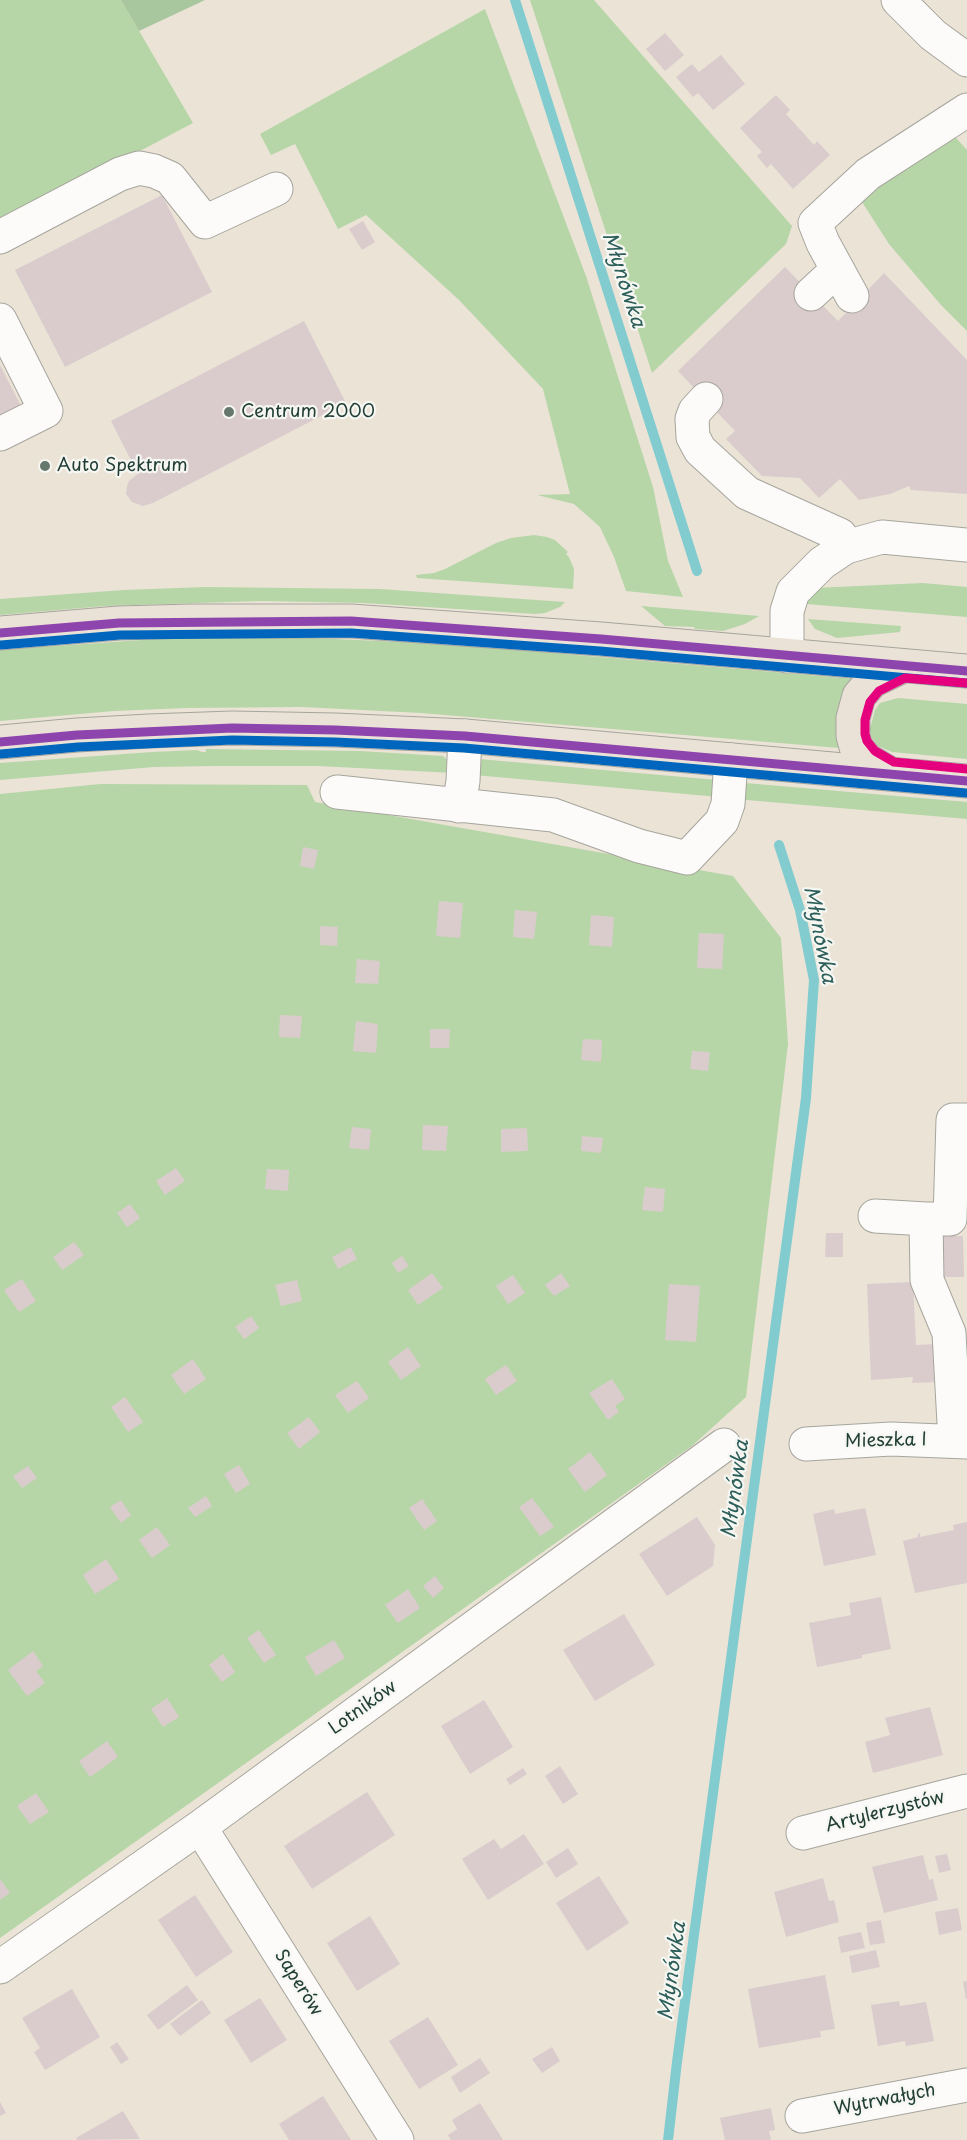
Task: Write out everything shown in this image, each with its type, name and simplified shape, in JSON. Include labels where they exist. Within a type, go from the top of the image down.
[{"type":"main road","points":[[0,633],[119,623],[351,621],[967,671]]},
{"type":"main road","points":[[890,774],[867,760],[856,747],[853,736],[853,718],[859,696],[872,681],[903,666]]},
{"type":"main road","points":[[0,742],[77,735],[232,728],[335,730],[465,736],[967,781]]},
{"type":"street","points":[[898,0],[933,35],[967,60]]},
{"type":"street","points":[[811,294],[845,283],[815,223],[868,174],[967,110]]},
{"type":"street","points":[[0,237],[120,174],[139,168],[170,178],[205,222],[276,189]]},
{"type":"street","points":[[0,320],[46,411],[0,434]]},
{"type":"street","points":[[706,399],[695,411],[692,419],[693,437],[700,450],[747,493],[840,535],[846,547]]},
{"type":"street","points":[[787,656],[787,611],[793,591],[822,563],[846,547],[882,537],[967,544]]},
{"type":"street","points":[[459,806],[463,781],[465,736]]},
{"type":"street","points":[[337,792],[553,815],[639,846],[687,858],[722,820],[728,804],[731,760]]},
{"type":"street","points":[[875,1216],[950,1219],[953,1120],[967,1120]]},
{"type":"street","points":[[926,1219],[927,1280],[948,1333],[961,1442]]},
{"type":"street","name":"Mieszka I","points":[[806,1444],[891,1439],[961,1442]]},
{"type":"street","name":"Lotników","points":[[0,1967],[200,1827],[724,1446]]},
{"type":"street","name":"Artylerzystów","points":[[803,1833],[967,1791]]},
{"type":"street","name":"Saperów","points":[[200,1827],[397,2140]]},
{"type":"street","name":"Wytrwałych","points":[[802,2116],[967,2085]]},
{"type":"green space","points":[[0,0],[121,0],[193,123],[0,225]]},
{"type":"green space","points":[[121,0],[205,0],[139,31]]},
{"type":"green space","points":[[530,0],[594,0],[792,226],[786,244],[652,373]]},
{"type":"green space","points":[[485,9],[586,276],[653,487],[668,561],[683,597],[626,591],[600,527],[574,504],[537,495],[570,494],[543,389],[459,300],[366,215],[338,229],[295,144],[271,155],[260,134]]},
{"type":"green space","points":[[949,130],[967,150],[967,331],[941,305],[889,244],[855,191]]},
{"type":"green space","points":[[534,535],[555,540],[568,552],[566,554],[574,569],[573,589],[417,578],[416,575],[445,569],[496,543],[511,538]]},
{"type":"green space","points":[[923,583],[967,587],[967,617],[806,604],[814,588]]},
{"type":"green space","points":[[205,587],[380,589],[565,602],[560,607],[545,613],[535,614],[363,603],[261,601],[105,606],[0,615],[0,599]]},
{"type":"green space","points":[[641,606],[759,616],[745,624],[723,631],[695,629],[694,627],[665,626]]},
{"type":"green space","points":[[808,619],[901,626],[900,632],[837,638],[815,629]]},
{"type":"green space","points":[[289,637],[448,644],[855,679],[839,748],[421,713],[302,707],[114,711],[0,721],[0,650],[170,638]]},
{"type":"green space","points":[[898,698],[967,704],[967,759],[892,752],[878,746],[871,737],[870,729],[875,710],[880,703]]},
{"type":"green space","points":[[206,749],[360,751],[443,756],[451,760],[453,773],[318,766],[214,766],[154,767],[0,780],[0,763],[152,752],[197,750],[206,752]]},
{"type":"green space","points":[[479,759],[717,780],[719,797],[474,775]]},
{"type":"green space","points":[[745,783],[967,802],[967,819],[735,799]]},
{"type":"green space","points":[[100,784],[307,785],[315,802],[733,876],[781,938],[788,1044],[746,1397],[692,1446],[0,1938],[0,794]]},
{"type":"building","points":[[665,33],[684,55],[665,71],[646,49]]},
{"type":"building","points":[[721,55],[745,84],[713,110],[698,93],[693,97],[676,77],[692,64],[699,72]]},
{"type":"building","points":[[776,95],[790,110],[786,114],[814,145],[817,141],[830,155],[793,189],[771,164],[767,168],[757,156],[762,152],[740,128]]},
{"type":"building","points":[[162,195],[212,292],[65,367],[15,270]]},
{"type":"building","points":[[363,221],[375,242],[362,250],[349,229]]},
{"type":"building","points":[[785,267],[838,321],[884,273],[967,360],[967,494],[911,490],[909,486],[890,494],[859,500],[840,479],[819,498],[800,478],[762,476],[726,439],[735,431],[678,371]]},
{"type":"building","name":"Centrum 2000","points":[[304,321],[346,403],[153,503],[143,506],[132,502],[126,494],[127,486],[129,481],[138,474],[111,421]]},
{"type":"building","points":[[0,365],[22,408],[0,420]]},
{"type":"building","points":[[303,847],[318,850],[314,869],[300,866]]},
{"type":"building","points":[[439,901],[463,903],[460,938],[436,936]]},
{"type":"building","points":[[515,910],[537,912],[534,939],[513,937]]},
{"type":"building","points":[[591,915],[614,917],[612,947],[589,945]]},
{"type":"building","points":[[320,926],[338,927],[337,946],[320,945]]},
{"type":"building","points":[[699,933],[724,934],[722,969],[697,968]]},
{"type":"building","points":[[357,959],[380,961],[378,984],[355,983]]},
{"type":"building","points":[[280,1015],[302,1016],[300,1038],[279,1037]]},
{"type":"building","points":[[356,1021],[378,1024],[376,1053],[353,1051]]},
{"type":"building","points":[[430,1029],[450,1029],[449,1048],[430,1048]]},
{"type":"building","points":[[583,1039],[602,1040],[601,1062],[581,1060]]},
{"type":"building","points":[[692,1051],[710,1052],[708,1071],[690,1069]]},
{"type":"building","points":[[423,1125],[448,1126],[446,1151],[422,1150]]},
{"type":"building","points":[[352,1127],[371,1129],[369,1150],[349,1148]]},
{"type":"building","points":[[527,1128],[528,1151],[501,1152],[501,1129]]},
{"type":"building","points":[[582,1136],[603,1138],[601,1153],[581,1151]]},
{"type":"building","points":[[176,1168],[185,1181],[165,1195],[156,1181]]},
{"type":"building","points":[[267,1169],[289,1170],[288,1191],[265,1189]]},
{"type":"building","points":[[645,1187],[665,1189],[663,1212],[642,1210]]},
{"type":"building","points":[[130,1204],[140,1218],[127,1227],[117,1213]]},
{"type":"building","points":[[826,1233],[843,1233],[843,1257],[825,1257]]},
{"type":"building","points":[[938,1236],[963,1236],[964,1277],[939,1277]]},
{"type":"building","points":[[74,1242],[84,1255],[62,1270],[53,1257]]},
{"type":"building","points":[[351,1247],[357,1259],[338,1269],[332,1257]]},
{"type":"building","points":[[402,1256],[409,1266],[398,1273],[392,1263]]},
{"type":"building","points":[[432,1273],[443,1288],[418,1305],[408,1290]]},
{"type":"building","points":[[561,1273],[570,1286],[554,1296],[545,1285]]},
{"type":"building","points":[[513,1275],[525,1293],[508,1304],[496,1286]]},
{"type":"building","points":[[22,1279],[36,1301],[19,1312],[4,1290]]},
{"type":"building","points":[[297,1280],[302,1301],[281,1306],[275,1285]]},
{"type":"building","points":[[913,1282],[916,1345],[937,1344],[939,1382],[912,1383],[913,1377],[871,1380],[867,1284]]},
{"type":"building","points":[[669,1284],[700,1286],[696,1342],[665,1340]]},
{"type":"building","points":[[251,1316],[259,1328],[244,1339],[235,1327]]},
{"type":"building","points":[[408,1347],[421,1366],[401,1380],[388,1362]]},
{"type":"building","points":[[193,1359],[206,1379],[184,1394],[171,1375]]},
{"type":"building","points":[[506,1365],[517,1381],[496,1395],[485,1379]]},
{"type":"building","points":[[612,1379],[625,1399],[615,1406],[619,1412],[608,1420],[589,1393]]},
{"type":"building","points":[[357,1381],[369,1398],[348,1413],[335,1395]]},
{"type":"building","points":[[125,1397],[143,1422],[128,1432],[111,1407]]},
{"type":"building","points":[[309,1417],[320,1432],[299,1449],[287,1433]]},
{"type":"building","points":[[590,1452],[607,1475],[585,1492],[568,1469]]},
{"type":"building","points":[[239,1465],[250,1484],[236,1493],[224,1474]]},
{"type":"building","points":[[28,1466],[37,1478],[22,1488],[13,1476]]},
{"type":"building","points":[[206,1496],[212,1506],[195,1517],[188,1508]]},
{"type":"building","points":[[532,1498],[554,1527],[540,1536],[519,1507]]},
{"type":"building","points":[[422,1499],[437,1521],[424,1530],[409,1508]]},
{"type":"building","points":[[121,1500],[131,1515],[121,1523],[110,1507]]},
{"type":"building","points":[[865,1508],[876,1555],[824,1566],[813,1514],[834,1509],[835,1514]]},
{"type":"building","points":[[697,1517],[715,1545],[713,1566],[667,1596],[639,1554]]},
{"type":"building","points":[[967,1522],[967,1583],[915,1593],[903,1541],[918,1537],[920,1533],[920,1537],[954,1530],[953,1525]]},
{"type":"building","points":[[157,1527],[170,1545],[152,1558],[139,1540]]},
{"type":"building","points":[[106,1559],[119,1579],[95,1594],[83,1575]]},
{"type":"building","points":[[435,1576],[444,1588],[433,1598],[423,1586]]},
{"type":"building","points":[[408,1589],[420,1608],[398,1623],[385,1605]]},
{"type":"building","points":[[881,1597],[891,1649],[862,1655],[862,1658],[817,1667],[809,1623],[851,1615],[849,1603]]},
{"type":"building","points":[[624,1614],[655,1665],[595,1701],[563,1650]]},
{"type":"building","points":[[259,1630],[276,1655],[264,1663],[247,1638]]},
{"type":"building","points":[[334,1640],[345,1658],[316,1676],[305,1657]]},
{"type":"building","points":[[33,1651],[43,1666],[36,1671],[45,1683],[27,1696],[8,1670]]},
{"type":"building","points":[[223,1654],[235,1672],[222,1682],[209,1665]]},
{"type":"building","points":[[167,1698],[179,1717],[163,1727],[151,1709]]},
{"type":"building","points":[[484,1700],[513,1747],[470,1774],[441,1726]]},
{"type":"building","points":[[930,1707],[943,1755],[873,1773],[865,1742],[890,1735],[885,1718]]},
{"type":"building","points":[[107,1741],[118,1757],[90,1777],[79,1761]]},
{"type":"building","points":[[560,1766],[578,1794],[563,1804],[545,1776]]},
{"type":"building","points":[[523,1768],[527,1774],[510,1785],[506,1779]]},
{"type":"building","points":[[367,1792],[395,1835],[312,1889],[284,1846]]},
{"type":"building","points":[[36,1793],[49,1812],[30,1824],[17,1806]]},
{"type":"building","points":[[524,1834],[544,1864],[488,1900],[462,1859],[494,1839],[501,1849]]},
{"type":"building","points":[[568,1848],[578,1864],[556,1878],[546,1862]]},
{"type":"building","points":[[947,1854],[951,1870],[939,1873],[935,1856]]},
{"type":"building","points":[[923,1855],[929,1880],[933,1879],[938,1900],[884,1913],[872,1867]]},
{"type":"building","points":[[599,1876],[629,1923],[587,1951],[556,1903]]},
{"type":"building","points":[[823,1878],[829,1901],[834,1900],[839,1922],[786,1937],[774,1892]]},
{"type":"building","points":[[0,1879],[10,1893],[0,1900]]},
{"type":"building","points":[[195,1895],[233,1952],[196,1977],[158,1920]]},
{"type":"building","points":[[958,1908],[962,1930],[939,1935],[935,1912]]},
{"type":"building","points":[[370,1916],[400,1964],[357,1991],[327,1943]]},
{"type":"building","points":[[881,1920],[885,1943],[870,1945],[866,1923]]},
{"type":"building","points":[[861,1932],[865,1948],[841,1953],[838,1937]]},
{"type":"building","points":[[876,1950],[880,1967],[852,1973],[849,1956]]},
{"type":"building","points":[[825,1975],[835,2029],[820,2031],[821,2037],[759,2048],[748,1989]]},
{"type":"building","points":[[967,1981],[967,1999],[966,1999],[963,1982]]},
{"type":"building","points":[[187,1985],[198,2000],[158,2030],[147,2015]]},
{"type":"building","points":[[72,1989],[100,2037],[45,2070],[34,2052],[40,2048],[22,2018]]},
{"type":"building","points":[[260,1998],[287,2040],[251,2063],[224,2020]]},
{"type":"building","points":[[202,2000],[211,2013],[180,2036],[170,2024]]},
{"type":"building","points":[[899,2001],[900,2006],[926,2002],[934,2041],[906,2046],[905,2041],[878,2046],[871,2005]]},
{"type":"building","points":[[428,2017],[458,2065],[419,2089],[389,2041]]},
{"type":"building","points":[[117,2042],[129,2059],[121,2064],[110,2047]]},
{"type":"building","points":[[552,2047],[560,2061],[542,2073],[532,2059]]},
{"type":"building","points":[[480,2058],[490,2073],[460,2093],[451,2077]]},
{"type":"building","points":[[323,2096],[351,2140],[289,2140],[279,2124]]},
{"type":"building","points":[[0,2102],[6,2113],[0,2116]]},
{"type":"building","points":[[480,2103],[503,2140],[451,2140],[448,2135],[457,2129],[452,2120]]},
{"type":"building","points":[[771,2108],[775,2130],[769,2131],[771,2140],[725,2140],[720,2118]]},
{"type":"building","points":[[123,2111],[140,2139],[77,2140],[76,2138]]},
{"type":"waterway","name":"Młynówka","points":[[515,0],[697,571]]},
{"type":"waterway","name":"Młynówka","points":[[668,2140],[806,1098],[814,980],[800,910],[779,845]]},
{"type":"transit line","points":[[0,633],[119,623],[351,621],[601,639],[967,671]]},
{"type":"transit line","points":[[1,645],[120,635],[351,633],[600,651],[966,683]]},
{"type":"transit line","points":[[966,683],[905,678],[879,691],[870,702],[865,720],[865,734],[867,741],[875,751],[894,762],[967,769]]},
{"type":"transit line","points":[[0,742],[77,735],[232,728],[335,730],[465,736],[967,781]]},
{"type":"transit line","points":[[1,754],[78,747],[232,740],[335,742],[464,748],[966,793]]},
{"type":"place","name":"Centrum 2000","points":[[229,412]]},
{"type":"place","name":"Auto Spektrum","points":[[45,466]]}]
